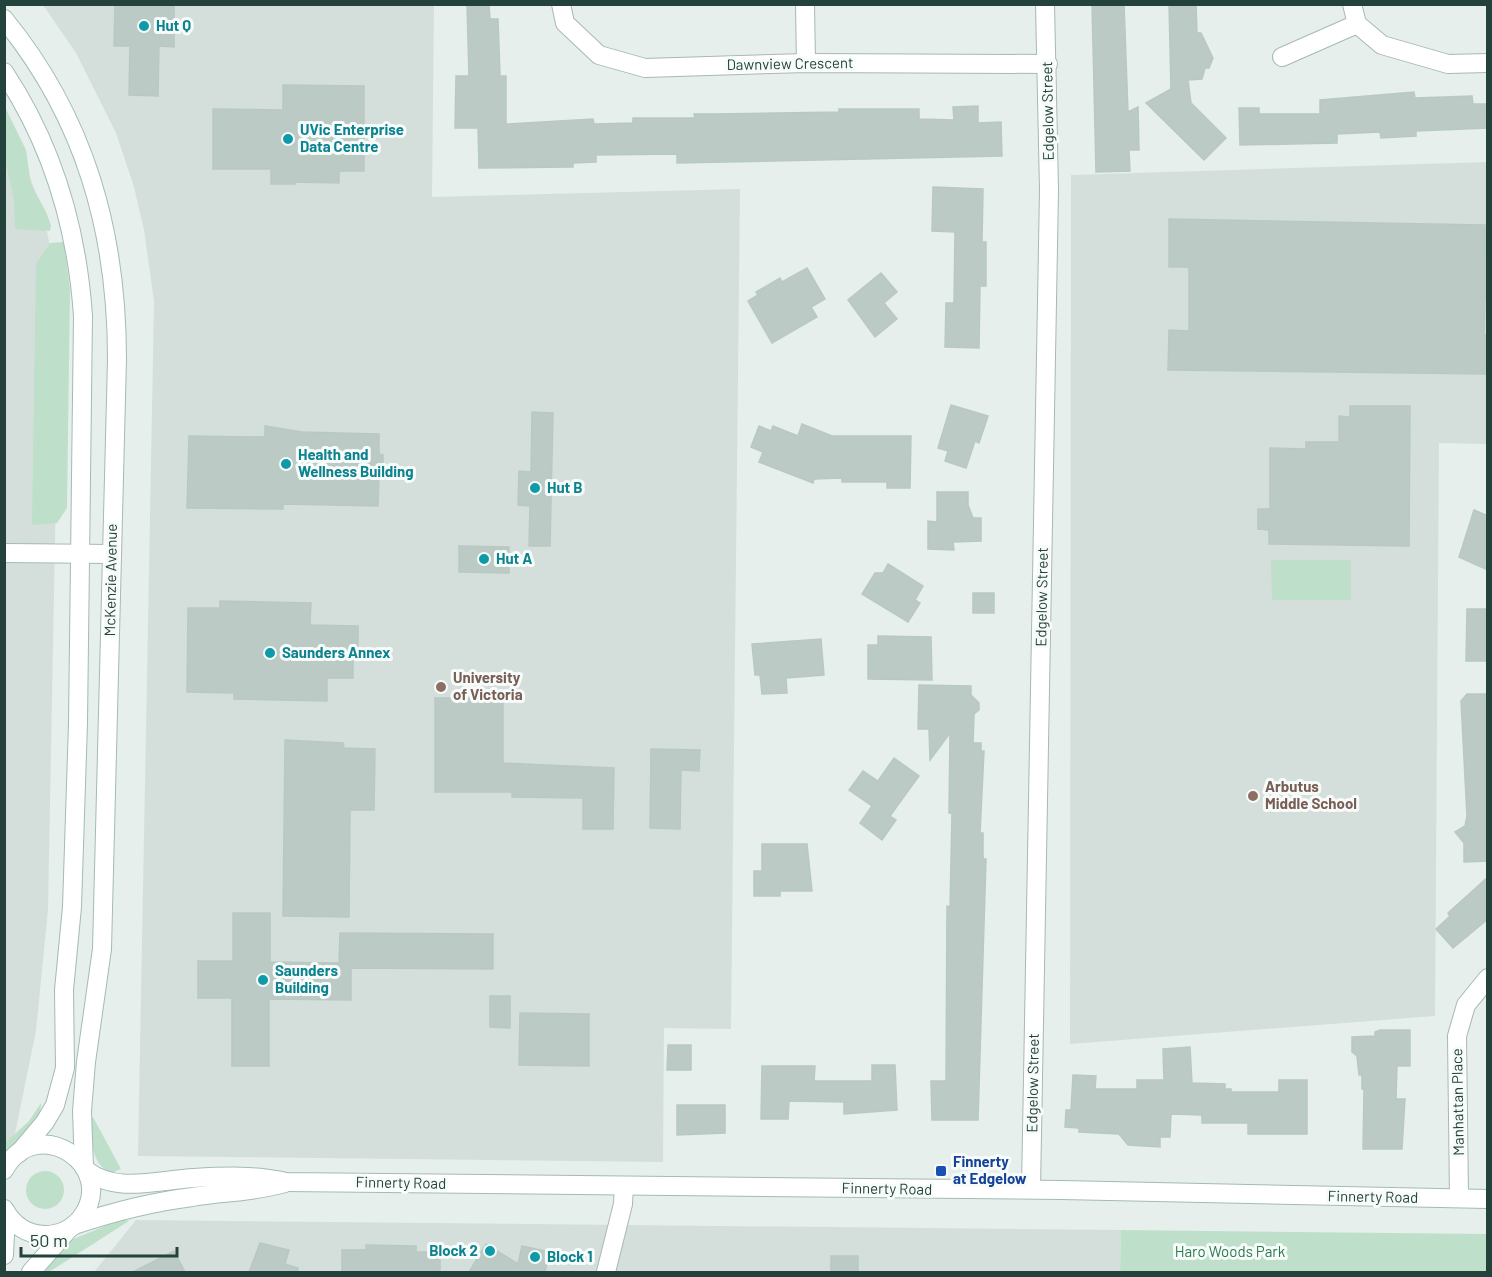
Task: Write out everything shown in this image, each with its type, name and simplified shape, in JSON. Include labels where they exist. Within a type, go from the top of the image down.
[{"type":"street","name":"Dawnview Crescent","points":[[561,4],[565,23],[599,55],[645,68],[806,63],[1048,64]]},
{"type":"street","points":[[805,4],[806,63]]},
{"type":"street","name":"Edgelow Street","points":[[1031,1190],[1049,190],[1045,4]]},
{"type":"street","points":[[1352,4],[1357,24],[1382,45],[1448,64],[1488,63]]},
{"type":"street","name":"McKenzie Avenue","points":[[4,19],[45,77],[79,142],[102,213],[108,241],[117,323],[102,950],[82,1102],[85,1168],[90,1181],[89,1200],[85,1211],[31,1272]]},
{"type":"street","points":[[1282,57],[1357,24]]},
{"type":"street","name":"McKenzie Avenue","points":[[4,72],[47,150],[63,198],[77,253],[83,316],[78,735],[72,907],[64,990],[65,1068],[55,1105],[45,1122],[13,1156],[4,1170]]},
{"type":"street","points":[[4,553],[112,554]]},
{"type":"street","name":"Manhattan Place","points":[[1459,1198],[1457,1036],[1466,1005],[1488,978]]},
{"type":"street","name":"Finnerty Road","points":[[13,1156],[36,1145],[54,1145],[72,1153],[85,1168],[103,1180],[125,1184],[194,1178],[262,1176],[286,1182],[1031,1190],[1488,1198]]},
{"type":"street","name":"Finnerty Road","points":[[5,1211],[18,1226],[35,1234],[54,1234],[131,1207],[193,1196],[263,1190],[286,1182]]},
{"type":"street","points":[[606,1272],[623,1204],[624,1186]]},
{"type":"street","points":[[4,1255],[5,1211]]},
{"type":"shaded area","name":"University of Victoria","points":[[43,5],[434,5],[432,197],[740,189],[731,1029],[664,1028],[663,1162],[138,1156],[154,301],[144,230],[134,187],[116,133],[76,53]]},
{"type":"shaded area","points":[[5,122],[33,185],[46,227],[53,261],[59,330],[48,910],[36,1031],[5,1182]]},
{"type":"shaded area","name":"Arbutus Middle School","points":[[1487,162],[1487,444],[1439,443],[1435,1016],[1070,1044],[1071,175]]},
{"type":"shaded area","points":[[136,1220],[1121,1230],[1120,1272],[94,1272]]},
{"type":"green space","points":[[4,105],[26,150],[31,184],[46,212],[51,225],[50,231],[15,229],[14,201],[5,159]]},
{"type":"green space","points":[[64,242],[70,289],[67,508],[57,523],[32,525],[36,264],[50,243]]},
{"type":"green space","points":[[1271,560],[1351,560],[1351,600],[1272,600]]},
{"type":"green space","points":[[41,1103],[34,1124],[17,1142],[5,1150],[4,1144],[29,1121]]},
{"type":"green space","points":[[93,1117],[121,1169],[111,1173],[104,1169],[96,1158],[90,1122]]},
{"type":"green space","points":[[45,1171],[58,1177],[64,1190],[58,1203],[45,1209],[32,1203],[26,1190],[32,1177]]},
{"type":"green space","points":[[122,1219],[129,1221],[49,1272],[42,1271],[71,1240]]},
{"type":"green space","name":"Haro Woods Park","points":[[1121,1230],[1487,1234],[1487,1272],[1120,1272]]},
{"type":"building","points":[[467,4],[489,4],[490,19],[498,19],[500,76],[506,76],[506,124],[593,119],[594,124],[633,123],[633,118],[695,118],[694,114],[839,112],[839,109],[919,109],[919,119],[954,120],[953,107],[978,106],[978,123],[1001,122],[1002,156],[677,163],[677,154],[596,155],[596,162],[573,163],[573,167],[479,168],[478,128],[455,128],[456,76],[469,76]]},
{"type":"building","points":[[1092,4],[1124,4],[1128,112],[1138,107],[1139,150],[1129,150],[1130,171],[1096,172]]},
{"type":"building","points":[[1169,4],[1196,4],[1197,33],[1201,33],[1213,58],[1209,68],[1205,68],[1202,79],[1188,80],[1191,103],[1226,138],[1204,160],[1146,103],[1171,89]]},
{"type":"building","name":"Hut Q","points":[[115,5],[174,6],[174,47],[159,46],[158,96],[129,95],[130,46],[114,46]]},
{"type":"building","name":"UVic Enterprise Data Centre","points":[[283,85],[364,86],[364,171],[339,171],[339,183],[271,184],[271,169],[213,169],[213,109],[283,110]]},
{"type":"building","points":[[1414,92],[1415,98],[1472,96],[1473,104],[1488,104],[1488,128],[1416,131],[1416,136],[1381,138],[1380,132],[1337,134],[1337,143],[1240,145],[1239,108],[1259,108],[1259,114],[1320,114],[1320,100]]},
{"type":"building","points":[[933,187],[983,189],[982,242],[986,242],[986,286],[980,286],[979,348],[945,347],[946,303],[954,303],[955,232],[932,231]]},
{"type":"building","points":[[1169,219],[1485,225],[1488,298],[1485,298],[1484,335],[1488,335],[1488,374],[1168,370],[1169,330],[1189,331],[1189,267],[1169,267]]},
{"type":"building","points":[[807,268],[825,299],[811,307],[817,317],[772,343],[748,301],[758,295],[756,292],[780,278],[782,282]]},
{"type":"building","points":[[881,273],[897,292],[884,303],[897,319],[875,337],[848,300]]},
{"type":"building","points":[[951,405],[988,416],[979,443],[975,441],[966,468],[945,461],[948,451],[938,448]]},
{"type":"building","points":[[1350,406],[1410,406],[1409,546],[1269,544],[1269,530],[1258,529],[1258,509],[1270,509],[1270,448],[1306,449],[1306,442],[1339,442],[1339,416],[1350,417]]},
{"type":"building","name":"Hut B","points":[[532,412],[553,413],[550,546],[529,546],[530,506],[518,505],[519,471],[531,472]]},
{"type":"building","points":[[802,424],[832,436],[911,436],[910,488],[887,488],[887,482],[842,482],[842,478],[814,479],[813,483],[759,462],[763,452],[751,447],[759,426],[771,431],[773,426],[798,436]]},
{"type":"building","name":"Health and Wellness Building","points":[[265,426],[302,432],[379,434],[379,454],[383,455],[383,473],[379,473],[378,506],[283,504],[283,509],[187,508],[189,436],[265,437]]},
{"type":"building","points":[[937,492],[968,492],[968,505],[973,518],[981,518],[981,541],[953,542],[954,550],[928,549],[928,521],[937,522]]},
{"type":"building","points":[[1474,510],[1488,516],[1488,570],[1459,557]]},
{"type":"building","name":"Hut A","points":[[459,546],[509,547],[509,573],[459,572]]},
{"type":"building","points":[[888,564],[923,586],[915,600],[920,603],[908,622],[862,594],[875,573],[883,573]]},
{"type":"building","points":[[973,593],[994,593],[994,613],[973,613]]},
{"type":"building","name":"Saunders Annex","points":[[220,601],[311,603],[310,625],[358,626],[358,648],[353,648],[353,678],[327,678],[327,701],[234,699],[234,693],[187,692],[188,608],[220,608]]},
{"type":"building","points":[[1467,609],[1488,609],[1488,661],[1466,661]]},
{"type":"building","points":[[878,636],[931,637],[932,680],[868,679],[868,645],[878,645]]},
{"type":"building","points":[[821,639],[824,675],[786,678],[787,693],[762,694],[760,675],[755,675],[752,644]]},
{"type":"building","points":[[919,685],[971,686],[971,695],[979,703],[979,710],[974,714],[973,743],[981,743],[981,751],[984,751],[980,833],[983,833],[983,859],[986,859],[978,1120],[932,1120],[931,1081],[946,1081],[947,906],[950,907],[952,813],[949,813],[950,733],[930,760],[929,729],[918,729]]},
{"type":"building","points":[[1467,694],[1488,694],[1488,861],[1464,862],[1464,843],[1455,832],[1465,826],[1467,816],[1461,701]]},
{"type":"building","points":[[435,698],[503,698],[503,763],[614,768],[613,829],[583,829],[583,798],[512,797],[512,792],[435,792]]},
{"type":"building","points":[[285,740],[343,743],[344,748],[375,749],[374,810],[350,810],[349,917],[283,916]]},
{"type":"building","points":[[651,749],[700,750],[699,771],[681,770],[680,829],[650,828]]},
{"type":"building","points":[[894,758],[919,776],[890,816],[896,820],[882,840],[860,823],[872,806],[849,790],[863,771],[878,781]]},
{"type":"building","points":[[762,844],[807,844],[812,891],[780,891],[780,896],[754,896],[754,871],[762,871]]},
{"type":"building","points":[[1488,877],[1488,919],[1453,948],[1436,929],[1450,916],[1448,913]]},
{"type":"building","points":[[233,913],[270,913],[270,962],[339,963],[340,933],[493,934],[493,969],[351,968],[351,1000],[269,999],[269,1066],[232,1066],[232,998],[198,998],[198,961],[233,961]]},
{"type":"building","points":[[490,996],[510,996],[510,1028],[490,1027]]},
{"type":"building","points":[[520,1013],[589,1014],[589,1066],[519,1065]]},
{"type":"building","points":[[1410,1030],[1410,1066],[1397,1066],[1396,1099],[1405,1099],[1402,1149],[1363,1149],[1364,1089],[1362,1089],[1362,1075],[1359,1075],[1357,1056],[1352,1052],[1352,1037],[1375,1036],[1375,1032]]},
{"type":"building","points":[[668,1045],[691,1045],[691,1070],[667,1070]]},
{"type":"building","points":[[1190,1047],[1192,1083],[1225,1084],[1225,1089],[1231,1089],[1231,1092],[1279,1092],[1279,1080],[1307,1080],[1307,1134],[1248,1134],[1248,1123],[1202,1123],[1202,1115],[1171,1114],[1170,1137],[1160,1137],[1160,1147],[1128,1145],[1119,1134],[1079,1132],[1079,1128],[1065,1127],[1066,1110],[1071,1110],[1073,1075],[1096,1076],[1095,1089],[1137,1089],[1137,1080],[1164,1080],[1163,1049]]},
{"type":"building","points":[[872,1065],[895,1065],[897,1110],[844,1114],[844,1102],[789,1101],[788,1119],[761,1119],[762,1066],[815,1066],[814,1081],[872,1081]]},
{"type":"building","points":[[677,1105],[725,1105],[725,1133],[677,1135]]},
{"type":"building","points":[[260,1243],[289,1250],[285,1264],[298,1268],[298,1272],[249,1272]]},
{"type":"building","points":[[486,1244],[518,1264],[522,1246],[550,1252],[545,1272],[469,1272]]},
{"type":"building","points":[[366,1245],[416,1246],[416,1252],[440,1252],[440,1272],[342,1272],[342,1250],[366,1250]]},
{"type":"building","points":[[174,1251],[185,1272],[133,1272]]},
{"type":"building","points":[[831,1256],[858,1256],[858,1272],[831,1272]]},
{"type":"place","name":"Hut Q","points":[[144,26]]},
{"type":"place","name":"UVic Enterprise Data Centre","points":[[288,139]]},
{"type":"place","name":"Health and Wellness Building","points":[[286,464]]},
{"type":"place","name":"Hut B","points":[[535,488]]},
{"type":"place","name":"Hut A","points":[[484,559]]},
{"type":"place","name":"Saunders Annex","points":[[270,653]]},
{"type":"place","name":"University of Victoria","points":[[441,687]]},
{"type":"place","name":"Arbutus Middle School","points":[[1253,796]]},
{"type":"place","name":"Saunders Building","points":[[263,980]]},
{"type":"place","name":"Finnerty at Edgelow","points":[[941,1171]]},
{"type":"place","name":"Block 2","points":[[490,1251]]},
{"type":"place","name":"Block 1","points":[[535,1257]]}]
